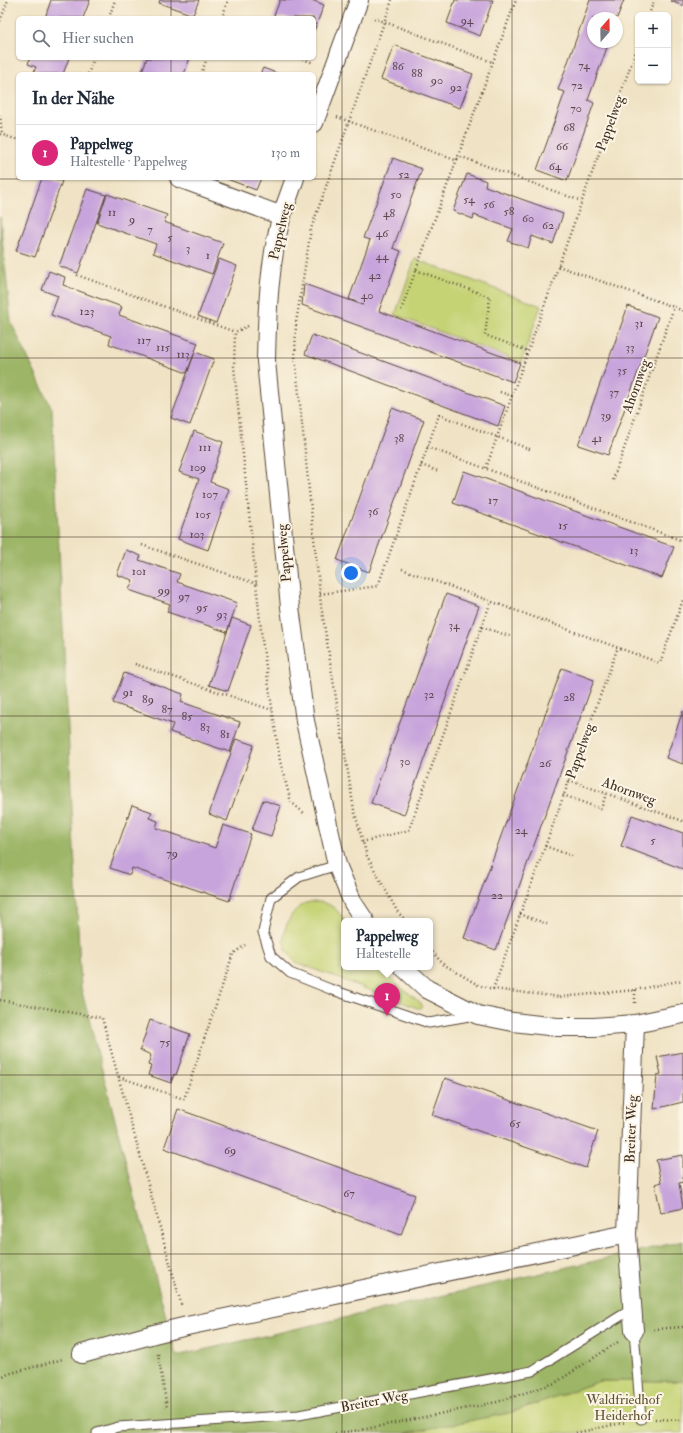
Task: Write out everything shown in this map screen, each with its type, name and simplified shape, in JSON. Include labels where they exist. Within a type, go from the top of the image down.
[{"type":"street","points":[[316,117],[357,6]]},
{"type":"street","points":[[184,180],[282,216]]},
{"type":"street","name":"Pappelweg","points":[[294,180],[282,216],[273,256],[266,319],[266,361],[290,608],[304,714],[311,753],[337,865],[353,903],[362,918]]},
{"type":"street","points":[[406,970],[427,989],[478,1015],[512,1022],[558,1027],[594,1027],[635,1024],[683,1014]]},
{"type":"street","name":"Breiter Weg","points":[[634,1331],[627,1234],[635,1024]]},
{"type":"street","points":[[82,1354],[187,1326],[627,1234]]},
{"type":"lane","points":[[337,865],[299,876],[271,898],[263,932],[271,956],[290,973],[330,989],[376,1003],[429,1023],[478,1015]]},
{"type":"lane","name":"Breiter Weg","points":[[98,1433],[118,1427],[300,1416],[532,1371],[632,1309]]},
{"type":"lane","points":[[634,1331],[641,1419]]},
{"type":"path","points":[[0,21],[8,0]]},
{"type":"path","points":[[110,16],[115,0]]},
{"type":"path","points":[[223,16],[228,0]]},
{"type":"path","points":[[392,0],[311,229],[296,323],[295,356],[320,594],[354,810],[367,856],[397,911],[403,918]]},
{"type":"path","points":[[401,310],[516,0]]},
{"type":"path","points":[[650,12],[654,0]]},
{"type":"path","points":[[357,6],[384,22],[492,62]]},
{"type":"path","name":"Pappelweg","points":[[486,468],[637,48]]},
{"type":"path","points":[[89,72],[93,60]]},
{"type":"path","points":[[202,72],[206,60]]},
{"type":"path","points":[[0,115],[1,134],[16,139]]},
{"type":"path","points":[[316,117],[349,122],[456,160],[462,157],[581,201]]},
{"type":"path","points":[[558,266],[683,311]]},
{"type":"path","points":[[416,270],[490,297],[485,335],[528,351]]},
{"type":"path","points":[[77,275],[235,332]]},
{"type":"path","name":"Ahornweg","points":[[613,480],[674,307]]},
{"type":"path","points":[[500,392],[512,396]]},
{"type":"path","points":[[320,594],[378,586],[439,415],[532,450]]},
{"type":"path","points":[[427,447],[683,541]]},
{"type":"path","points":[[421,465],[438,471]]},
{"type":"path","points":[[142,545],[257,584]]},
{"type":"path","points":[[402,569],[660,663],[683,600]]},
{"type":"path","points":[[362,842],[409,830],[491,601]]},
{"type":"path","points":[[482,627],[512,637]]},
{"type":"path","name":"Pappelweg","points":[[493,990],[618,647]]},
{"type":"path","points":[[135,664],[272,710],[280,761],[290,802],[330,833]]},
{"type":"path","name":"Ahornweg","points":[[569,780],[683,821]]},
{"type":"path","points":[[563,795],[601,809],[606,794]]},
{"type":"path","points":[[545,846],[572,856]]},
{"type":"path","points":[[520,914],[547,924]]},
{"type":"path","points":[[118,1077],[184,1099],[233,954],[245,946]]},
{"type":"path","points":[[433,952],[443,964],[478,985],[493,990],[560,997],[635,990],[683,980]]},
{"type":"path","points":[[0,1000],[102,1018],[187,1326]]},
{"type":"path","points":[[634,1331],[683,1327]]},
{"type":"path","points":[[154,1334],[169,1424]]},
{"type":"path","points":[[0,1379],[8,1374],[82,1354]]},
{"type":"path","points":[[576,1433],[641,1419],[683,1420]]},
{"type":"green space","points":[[0,217],[11,322],[52,409],[81,988],[176,1356],[683,1241],[683,1381],[600,1381],[509,1413],[406,1433],[0,1433]]},
{"type":"green space","points":[[415,259],[541,306],[521,362],[395,315]]},
{"type":"green space","points":[[319,902],[327,904],[334,908],[343,918],[341,918],[341,970],[383,970],[398,985],[421,1003],[421,1008],[417,1008],[295,962],[288,953],[284,943],[286,926],[296,909],[308,903]]},
{"type":"green space","name":"Waldfriedhof Heiderhof","points":[[600,1381],[683,1381],[683,1433],[406,1433],[509,1413]]},
{"type":"building","points":[[51,0],[90,0],[84,16],[46,16]]},
{"type":"building","points":[[160,0],[199,0],[193,15],[159,3]]},
{"type":"building","points":[[280,0],[312,0],[324,5],[316,26],[316,16],[274,16]]},
{"type":"building","points":[[455,0],[493,0],[480,36],[447,23]]},
{"type":"building","points":[[590,0],[624,0],[619,12],[587,12],[587,48],[607,48],[588,100],[594,103],[567,181],[537,170],[565,92],[558,90]]},
{"type":"building","points":[[683,0],[683,6],[671,1]]},
{"type":"building","points":[[394,45],[473,74],[460,108],[381,79]]},
{"type":"building","points":[[29,60],[68,60],[64,72],[34,72],[36,67],[28,64]]},
{"type":"building","points":[[146,60],[189,60],[185,72],[142,72]]},
{"type":"building","points":[[263,68],[274,72],[261,72]]},
{"type":"building","points":[[393,158],[422,169],[393,248],[401,251],[379,311],[520,363],[513,382],[302,305],[304,284],[363,305],[349,299],[370,240],[363,238]]},
{"type":"building","points":[[467,174],[486,181],[485,186],[563,214],[553,244],[532,236],[528,248],[508,241],[513,229],[474,215],[473,219],[453,211]]},
{"type":"building","points":[[41,180],[62,181],[35,257],[16,251]]},
{"type":"building","points":[[230,180],[260,180],[256,190]]},
{"type":"building","points":[[87,189],[106,195],[78,273],[59,266]]},
{"type":"building","points":[[107,194],[167,215],[164,222],[223,243],[212,274],[153,253],[156,244],[97,223]]},
{"type":"building","points":[[219,259],[237,266],[216,323],[198,316]]},
{"type":"building","points":[[49,271],[65,277],[63,285],[122,307],[119,315],[198,343],[187,373],[109,344],[111,336],[51,315],[58,296],[42,290]]},
{"type":"building","points":[[628,306],[658,317],[608,455],[578,445]]},
{"type":"building","points":[[312,335],[505,406],[498,426],[305,354]]},
{"type":"building","points":[[195,352],[214,359],[190,425],[171,418]]},
{"type":"building","points":[[392,408],[424,420],[369,572],[337,560]]},
{"type":"building","points":[[194,431],[223,442],[210,482],[229,489],[208,550],[178,539],[199,479],[179,472]]},
{"type":"building","points":[[464,471],[674,547],[662,578],[453,503]]},
{"type":"building","points":[[126,550],[141,556],[139,560],[180,574],[177,582],[237,603],[227,632],[167,612],[170,604],[129,590],[133,580],[117,575]]},
{"type":"building","points":[[446,594],[479,606],[404,815],[371,803]]},
{"type":"building","points":[[232,618],[251,625],[228,691],[209,685]]},
{"type":"building","points":[[562,668],[594,680],[496,950],[464,938]]},
{"type":"building","points":[[124,673],[183,694],[181,702],[240,722],[230,752],[170,732],[173,724],[113,703]]},
{"type":"building","points":[[683,711],[683,764],[666,758]]},
{"type":"building","points":[[236,739],[254,745],[227,821],[209,814]]},
{"type":"building","points":[[263,800],[281,806],[271,836],[252,830]]},
{"type":"building","points":[[132,805],[152,812],[149,818],[158,821],[156,828],[215,848],[223,825],[251,834],[229,901],[132,868],[130,875],[110,868]]},
{"type":"building","points":[[632,815],[683,833],[683,869],[621,846]]},
{"type":"building","points":[[150,1020],[190,1034],[176,1075],[174,1074],[171,1083],[148,1075],[151,1066],[148,1065],[151,1055],[140,1050]]},
{"type":"building","points":[[683,1052],[683,1102],[654,1109],[657,1075],[661,1074],[657,1057]]},
{"type":"building","points":[[445,1078],[598,1131],[586,1168],[432,1115]]},
{"type":"building","points":[[178,1109],[415,1195],[401,1235],[164,1148]]},
{"type":"building","points":[[683,1155],[683,1182],[679,1183],[683,1208],[661,1213],[655,1184],[661,1182],[656,1160]]},
{"type":"place","name":"Pappelweg","points":[[387,1016]]}]
